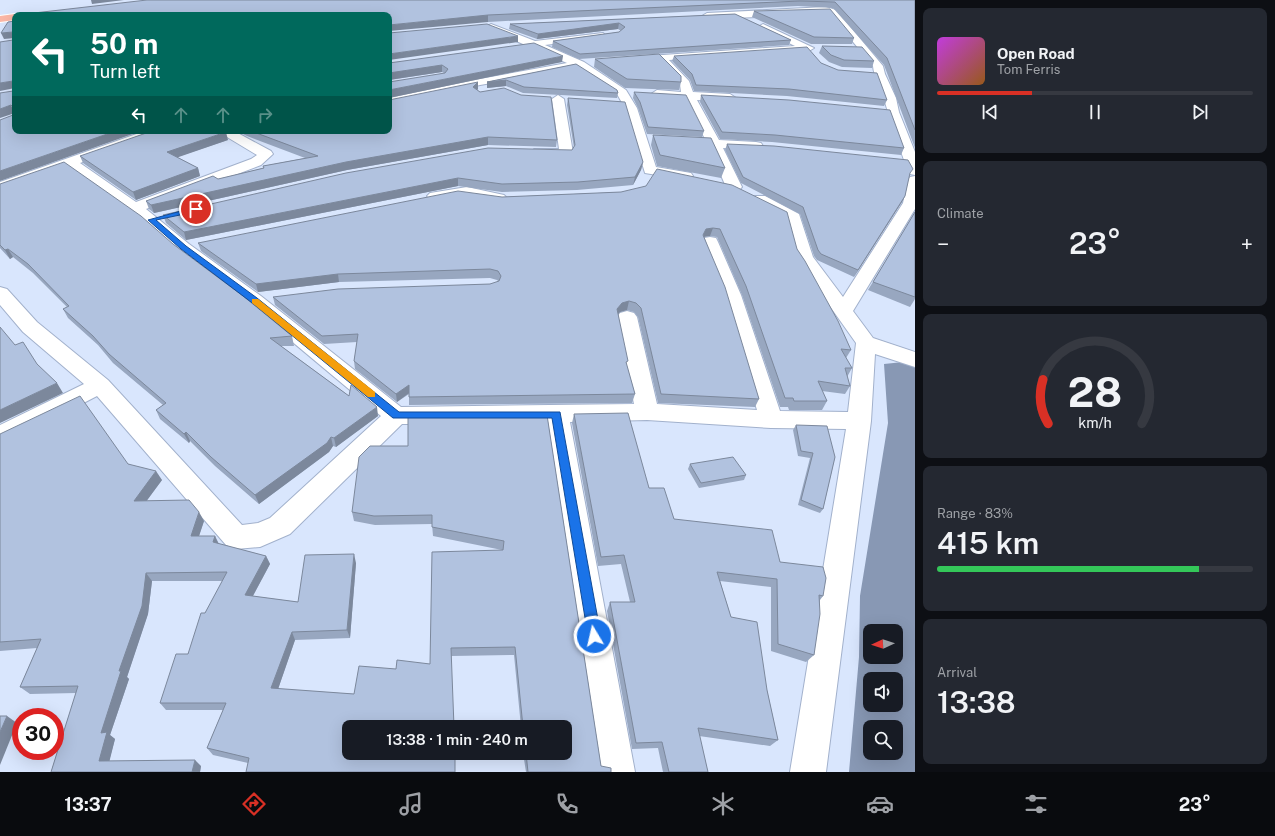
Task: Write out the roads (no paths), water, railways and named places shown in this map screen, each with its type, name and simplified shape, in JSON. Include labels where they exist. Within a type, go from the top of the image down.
[{"type":"main road","points":[[0,19],[12,17]]},
{"type":"street","points":[[624,61],[761,50],[813,50],[716,6]]},
{"type":"street","points":[[696,16],[830,11],[878,66],[879,74],[890,98],[893,112],[914,167]]},
{"type":"street","points":[[512,25],[485,27],[534,44],[554,54],[586,66],[633,96],[647,176],[700,179]]},
{"type":"street","points":[[511,48],[609,34]]},
{"type":"street","points":[[848,49],[864,49]]},
{"type":"street","points":[[540,57],[554,54]]},
{"type":"street","points":[[662,59],[685,83],[688,95],[697,108],[714,144],[727,185],[786,212],[793,217],[804,257],[866,343],[910,359]]},
{"type":"street","points":[[520,86],[586,66]]},
{"type":"street","points":[[392,101],[586,66]]},
{"type":"street","points":[[866,73],[879,74]]},
{"type":"street","points":[[613,103],[633,96],[688,95],[742,98]]},
{"type":"street","points":[[392,111],[468,97]]},
{"type":"street","points":[[543,98],[574,100]]},
{"type":"street","points":[[527,151],[566,153],[558,99]]},
{"type":"street","points":[[879,110],[893,112]]},
{"type":"street","points":[[0,187],[149,134]]},
{"type":"street","points":[[134,208],[256,162],[266,154],[229,134]]},
{"type":"street","points":[[641,139],[656,140]]},
{"type":"street","points":[[671,141],[772,147]]},
{"type":"street","points":[[897,161],[914,167]]},
{"type":"street","points":[[69,162],[134,208],[159,218],[183,248],[254,300],[396,416],[647,412],[772,419],[859,421]]},
{"type":"street","points":[[843,312],[911,203],[915,180]]},
{"type":"street","points":[[417,200],[458,192],[467,192],[490,197],[517,198]]},
{"type":"street","points":[[710,242],[732,295],[772,419]]},
{"type":"street","points":[[183,248],[205,243]]},
{"type":"street","points":[[0,293],[30,326],[100,385],[236,537],[260,535],[280,526],[396,416]]},
{"type":"street","points":[[254,300],[277,297]]},
{"type":"street","points":[[627,317],[647,412]]},
{"type":"street","points":[[808,772],[859,421],[866,343]]},
{"type":"street","points":[[0,436],[100,385]]},
{"type":"street","points":[[556,414],[617,772]]},
{"type":"water","points":[[915,357],[915,772],[849,772],[859,657],[860,596],[888,423],[884,364],[913,361]]}]
